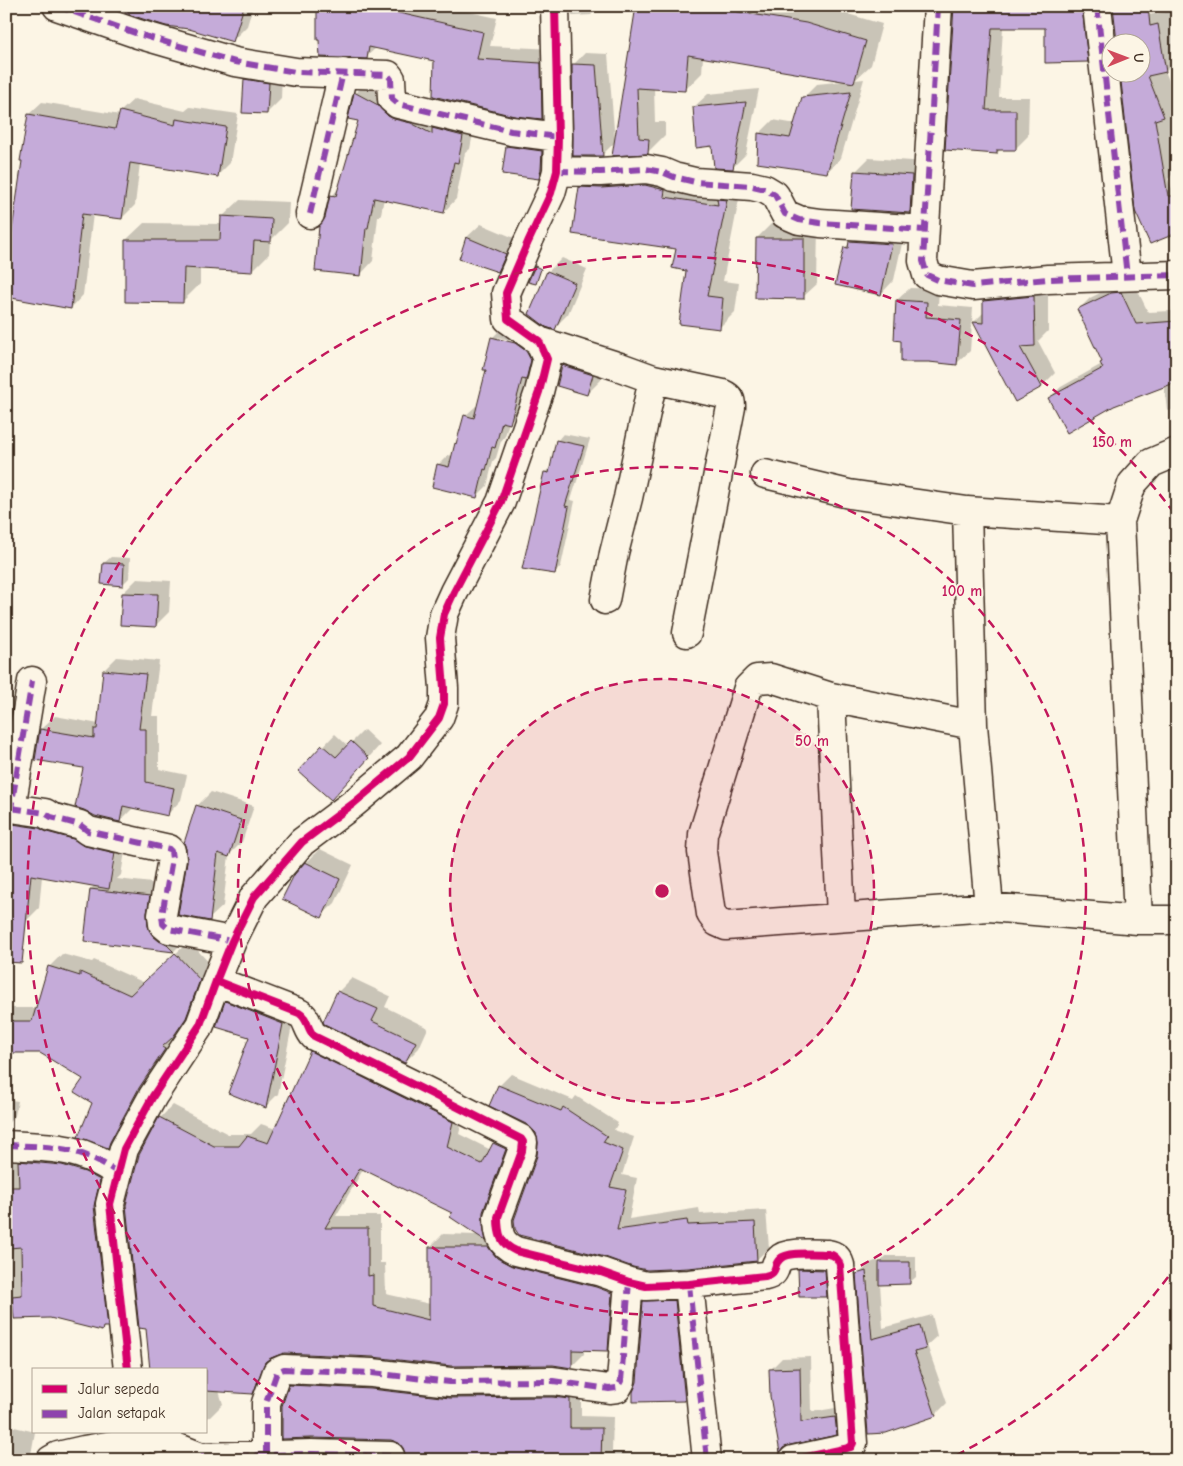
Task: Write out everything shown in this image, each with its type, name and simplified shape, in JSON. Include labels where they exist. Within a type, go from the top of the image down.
[{"type":"street","points":[[57,6],[138,34],[235,62],[296,72],[388,75],[391,79],[392,99],[398,104],[511,131],[558,137]]},
{"type":"street","points":[[555,6],[557,171],[551,193],[506,293],[508,319],[538,341],[653,379],[723,394],[730,400],[732,407],[687,633]]},
{"type":"street","points":[[938,6],[924,230],[923,260],[927,276],[938,280],[973,286],[1048,279],[1177,275]]},
{"type":"street","points":[[1097,6],[1127,276]]},
{"type":"street","points":[[310,214],[342,73]]},
{"type":"street","points":[[557,171],[600,172],[646,169],[695,182],[752,186],[765,189],[775,195],[785,214],[798,220],[924,230]]},
{"type":"street","points":[[128,1368],[110,1204],[124,1149],[153,1096],[200,1025],[232,941],[254,897],[302,842],[354,803],[409,757],[439,718],[444,704],[440,638],[444,614],[501,502],[536,402],[547,359],[538,341]]},
{"type":"street","points":[[605,600],[653,379]]},
{"type":"street","points":[[1138,920],[1120,521],[1132,484],[1151,463],[1177,452]]},
{"type":"street","points":[[764,474],[849,494],[967,511],[1120,521]]},
{"type":"street","points":[[967,511],[973,725],[989,907]]},
{"type":"street","points":[[973,725],[831,696],[771,678],[757,679],[748,688],[703,834],[702,852],[711,914],[717,922],[726,926],[989,907],[1138,920],[1177,920]]},
{"type":"street","points":[[32,681],[9,807],[44,814],[80,825],[88,831],[169,849],[172,859],[162,915],[163,924],[169,929],[232,941]]},
{"type":"street","points":[[831,696],[841,917]]},
{"type":"street","points":[[216,981],[304,1015],[308,1028],[314,1036],[517,1136],[523,1142],[522,1151],[498,1218],[500,1237],[506,1247],[646,1286],[689,1284],[770,1275],[775,1271],[781,1258],[791,1255],[834,1255],[839,1260],[853,1442],[851,1447],[793,1460]]},
{"type":"street","points":[[6,1145],[53,1147],[81,1153],[103,1162],[118,1173]]},
{"type":"street","points":[[266,1455],[266,1403],[277,1372],[284,1369],[372,1373],[450,1382],[553,1381],[609,1389],[617,1388],[621,1381],[629,1282]]},
{"type":"street","points":[[689,1284],[707,1460]]},
{"type":"street","points":[[51,1460],[58,1456],[151,1435],[201,1458],[348,1454],[390,1456]]},
{"type":"building","points":[[126,6],[244,6],[233,42],[189,29],[166,26],[125,13]]},
{"type":"building","points":[[317,6],[368,6],[483,32],[477,59],[541,63],[542,119],[514,116],[433,96],[434,61],[369,47],[367,59],[320,57],[319,40],[317,40]]},
{"type":"building","points":[[636,6],[702,6],[806,23],[866,41],[854,83],[688,55],[685,91],[637,88],[639,138],[649,139],[648,154],[612,156]]},
{"type":"building","points":[[954,6],[1082,6],[1088,62],[1045,63],[1045,28],[992,28],[986,110],[1016,110],[1016,150],[997,150],[997,154],[945,150]]},
{"type":"building","points":[[1113,6],[1148,6],[1150,26],[1158,24],[1166,72],[1150,76],[1150,32],[1116,32]]},
{"type":"building","points":[[572,64],[596,65],[603,156],[573,156]]},
{"type":"building","points":[[244,79],[269,83],[267,114],[242,113]]},
{"type":"building","points":[[1150,81],[1164,117],[1155,120],[1168,196],[1177,196],[1177,233],[1150,244],[1135,211],[1121,82]]},
{"type":"building","points":[[354,92],[378,105],[388,116],[394,119],[411,123],[432,134],[432,128],[463,136],[458,163],[454,162],[444,213],[374,198],[368,228],[366,228],[361,276],[315,271],[319,226],[325,218],[330,195],[336,196],[358,121],[348,119]]},
{"type":"building","points":[[851,92],[827,173],[757,163],[758,133],[790,138],[802,97]]},
{"type":"building","points":[[746,102],[733,169],[714,168],[712,146],[696,148],[693,107]]},
{"type":"building","points":[[120,111],[175,125],[176,119],[226,127],[218,177],[130,163],[122,219],[82,214],[71,309],[6,297],[6,243],[10,244],[28,114],[115,129]]},
{"type":"building","points":[[506,146],[542,151],[539,179],[502,174]]},
{"type":"building","points":[[854,171],[912,175],[910,213],[851,209]]},
{"type":"building","points":[[645,185],[665,190],[664,197],[718,205],[717,199],[727,200],[707,296],[723,298],[720,329],[679,324],[686,271],[672,268],[676,249],[572,234],[579,187],[601,188]]},
{"type":"building","points":[[221,216],[272,219],[271,242],[254,241],[252,272],[184,268],[183,303],[125,302],[125,240],[220,240]]},
{"type":"building","points":[[466,237],[506,254],[498,272],[459,259]]},
{"type":"building","points":[[756,238],[804,238],[804,299],[755,298]]},
{"type":"building","points":[[849,241],[892,244],[881,295],[835,285],[844,247],[848,248]]},
{"type":"building","points":[[535,266],[541,269],[536,284],[528,282]]},
{"type":"building","points":[[547,271],[575,283],[555,330],[546,327],[529,314]]},
{"type":"building","points":[[1121,292],[1136,324],[1177,321],[1177,382],[1114,406],[1067,433],[1048,398],[1103,368],[1100,363],[1102,362],[1077,309],[1111,293]]},
{"type":"building","points":[[1034,296],[1035,346],[1020,347],[1042,387],[1015,402],[973,322],[983,323],[983,301]]},
{"type":"building","points":[[896,300],[927,302],[926,317],[961,320],[957,365],[901,362],[901,341],[894,340]]},
{"type":"building","points":[[491,337],[515,343],[526,351],[531,360],[526,380],[522,379],[510,424],[502,422],[495,448],[492,447],[477,498],[432,487],[437,464],[449,467],[464,415],[474,418],[486,370],[483,370]]},
{"type":"building","points":[[562,365],[593,375],[587,395],[557,386]]},
{"type":"building","points":[[556,440],[584,446],[565,506],[569,507],[555,574],[522,569],[544,472],[549,473]]},
{"type":"building","points":[[103,563],[124,564],[123,586],[101,584]]},
{"type":"building","points":[[122,593],[158,594],[156,627],[120,625]]},
{"type":"building","points":[[103,670],[146,674],[139,729],[146,729],[146,782],[174,788],[168,816],[123,806],[120,822],[95,816],[75,807],[83,768],[35,760],[40,729],[94,738],[94,729],[97,729]]},
{"type":"building","points":[[351,741],[369,758],[331,800],[298,771],[322,745],[336,757]]},
{"type":"building","points":[[196,805],[241,820],[229,857],[218,853],[210,921],[178,915],[187,861],[184,843]]},
{"type":"building","points":[[6,823],[39,828],[73,839],[85,846],[115,853],[109,889],[31,875],[22,963],[6,962]]},
{"type":"building","points":[[305,862],[340,879],[322,918],[282,899],[294,875]]},
{"type":"building","points":[[90,889],[150,896],[147,913],[148,926],[153,936],[174,952],[84,941]]},
{"type":"building","points":[[175,953],[200,980],[186,1018],[173,1037],[162,1047],[165,1049],[139,1088],[108,1148],[78,1137],[92,1103],[74,1092],[83,1079],[40,1053],[6,1053],[6,1021],[32,1021],[48,966],[80,976],[80,972],[130,995]]},
{"type":"building","points":[[337,991],[378,1009],[372,1021],[416,1042],[405,1063],[324,1024],[323,1022]]},
{"type":"building","points":[[225,1001],[283,1024],[266,1108],[228,1093],[249,1037],[216,1027]]},
{"type":"building","points":[[310,1051],[453,1122],[447,1147],[482,1164],[493,1143],[506,1149],[483,1212],[486,1241],[450,1217],[452,1213],[360,1168],[325,1228],[368,1228],[368,1276],[373,1275],[373,1306],[429,1320],[429,1247],[488,1247],[497,1258],[512,1266],[596,1287],[612,1293],[608,1351],[572,1350],[572,1368],[553,1365],[451,1366],[373,1357],[284,1353],[265,1362],[253,1394],[208,1391],[208,1368],[150,1368],[146,1329],[139,1328],[126,1205],[139,1155],[159,1117],[214,1146],[239,1146],[247,1136],[268,1143]]},
{"type":"building","points":[[498,1085],[561,1111],[563,1107],[607,1136],[603,1142],[623,1150],[610,1187],[626,1190],[617,1230],[687,1220],[688,1225],[755,1222],[757,1261],[647,1270],[519,1235],[515,1229],[514,1220],[537,1156],[538,1143],[536,1133],[528,1125],[489,1106]]},
{"type":"building","points":[[18,1161],[62,1165],[85,1172],[100,1180],[94,1206],[108,1327],[103,1327],[102,1331],[50,1318],[14,1319],[12,1296],[22,1295],[21,1247],[9,1248],[6,1187],[19,1187]]},
{"type":"building","points":[[879,1262],[910,1262],[910,1284],[879,1285]]},
{"type":"building","points":[[798,1269],[825,1270],[827,1297],[799,1297]]},
{"type":"building","points":[[866,1271],[872,1339],[920,1326],[926,1349],[914,1352],[936,1416],[886,1433],[868,1434],[856,1274]]},
{"type":"building","points":[[675,1300],[685,1401],[633,1402],[633,1392],[637,1382],[643,1301]]},
{"type":"building","points":[[800,1368],[801,1422],[835,1417],[837,1435],[790,1445],[783,1448],[780,1453],[770,1396],[769,1369]]},
{"type":"building","points":[[289,1385],[371,1389],[450,1398],[552,1397],[570,1399],[570,1428],[602,1428],[601,1460],[405,1460],[406,1456],[403,1448],[399,1443],[391,1440],[282,1439],[282,1406]]},
{"type":"marked path","points":[[57,6],[138,34],[235,62],[296,72],[388,75],[391,79],[392,99],[398,104],[511,131],[558,137]]},
{"type":"marked path","points":[[938,6],[923,261],[927,275],[938,280],[973,286],[1048,279],[1177,275]]},
{"type":"marked path","points":[[1097,6],[1127,276]]},
{"type":"marked path","points":[[310,214],[343,73]]},
{"type":"marked path","points":[[557,171],[600,172],[646,169],[695,182],[752,186],[765,189],[775,195],[785,214],[799,220],[924,230]]},
{"type":"marked path","points":[[6,807],[11,808],[32,681]]},
{"type":"marked path","points":[[11,808],[45,813],[51,817],[80,825],[88,831],[169,849],[172,859],[162,915],[163,924],[169,929],[232,941]]},
{"type":"marked path","points":[[6,1145],[37,1146],[78,1153],[104,1164],[118,1173]]},
{"type":"marked path","points":[[266,1455],[266,1403],[277,1372],[284,1369],[372,1373],[450,1382],[553,1381],[609,1389],[617,1388],[621,1381],[629,1282]]},
{"type":"marked path","points":[[689,1284],[707,1460]]},
{"type":"marked path","points":[[201,1457],[311,1454],[390,1456]]},
{"type":"cycle path","points":[[128,1368],[110,1204],[124,1149],[153,1096],[200,1025],[232,941],[254,897],[302,842],[354,803],[409,757],[439,718],[444,704],[440,638],[444,614],[501,502],[539,392],[547,359],[539,341],[508,319],[506,293],[551,193],[557,171],[555,6]]},
{"type":"cycle path","points":[[216,981],[299,1013],[314,1036],[521,1139],[523,1142],[522,1151],[498,1217],[503,1242],[516,1251],[601,1272],[646,1286],[689,1284],[765,1276],[774,1271],[780,1259],[789,1255],[828,1254],[836,1257],[840,1265],[853,1443],[851,1447],[844,1449],[793,1460]]}]
